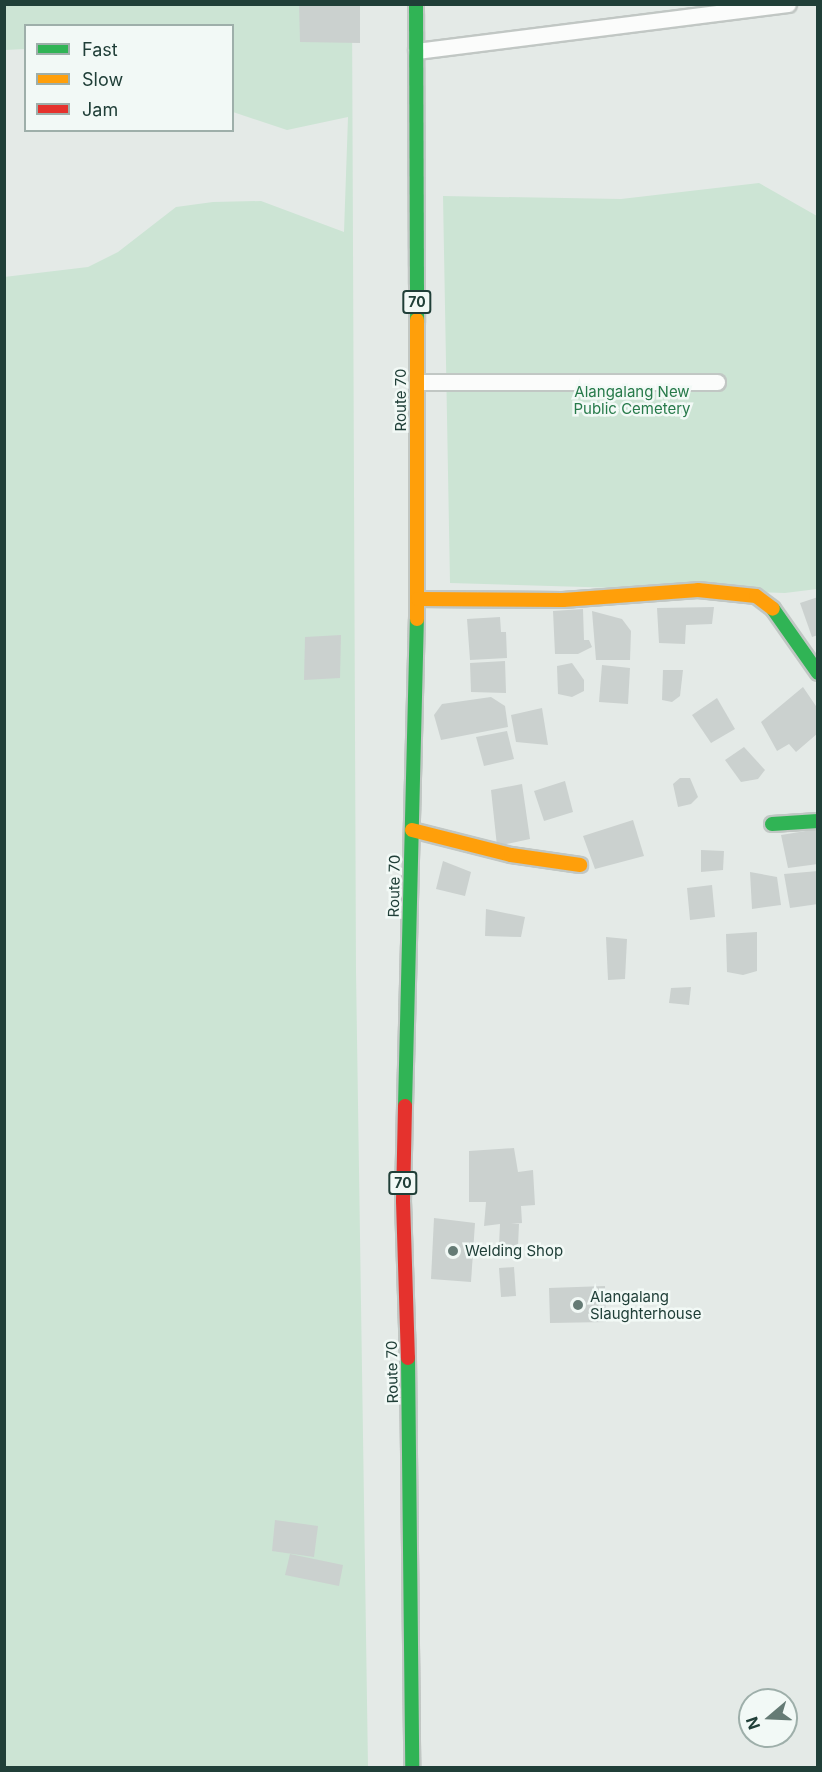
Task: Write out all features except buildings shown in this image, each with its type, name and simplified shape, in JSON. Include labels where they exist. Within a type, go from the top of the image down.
[{"type":"main road","name":"Route 70","points":[[412,1767],[409,1377],[403,1201],[418,599],[416,4]]},
{"type":"main road","points":[[418,599],[563,600],[698,590],[756,596],[776,611],[818,673]]},
{"type":"main road","points":[[772,824],[818,821]]},
{"type":"main road","points":[[412,830],[511,855],[580,864]]},
{"type":"lane","points":[[416,51],[788,4]]},
{"type":"lane","points":[[417,382],[717,382]]},
{"type":"green space","points":[[5,5],[352,5],[356,971],[368,1767],[5,1767],[4,277],[88,267],[118,252],[176,207],[213,202],[261,201],[344,232],[348,117],[287,130],[234,112],[234,24],[24,24],[24,49],[5,50]]},
{"type":"green space","name":"Alangalang New Public Cemetery","points":[[759,183],[817,216],[817,589],[785,593],[450,583],[443,196],[621,199]]},
{"type":"traffic: fast","points":[[416,4],[417,320]]},
{"type":"traffic: fast","points":[[773,609],[818,673]]},
{"type":"traffic: fast","points":[[405,1106],[417,619]]},
{"type":"traffic: fast","points":[[772,824],[818,821]]},
{"type":"traffic: fast","points":[[408,1358],[412,1768]]},
{"type":"traffic: slow","points":[[417,320],[417,619]]},
{"type":"traffic: slow","points":[[418,599],[563,600],[698,590],[756,596],[773,609]]},
{"type":"traffic: slow","points":[[412,830],[511,855],[580,865]]},
{"type":"traffic: jam","points":[[405,1106],[403,1201],[408,1358]]},
{"type":"place","name":"Welding Shop","points":[[453,1251]]},
{"type":"place","name":"Alangalang Slaughterhouse","points":[[578,1305]]}]
